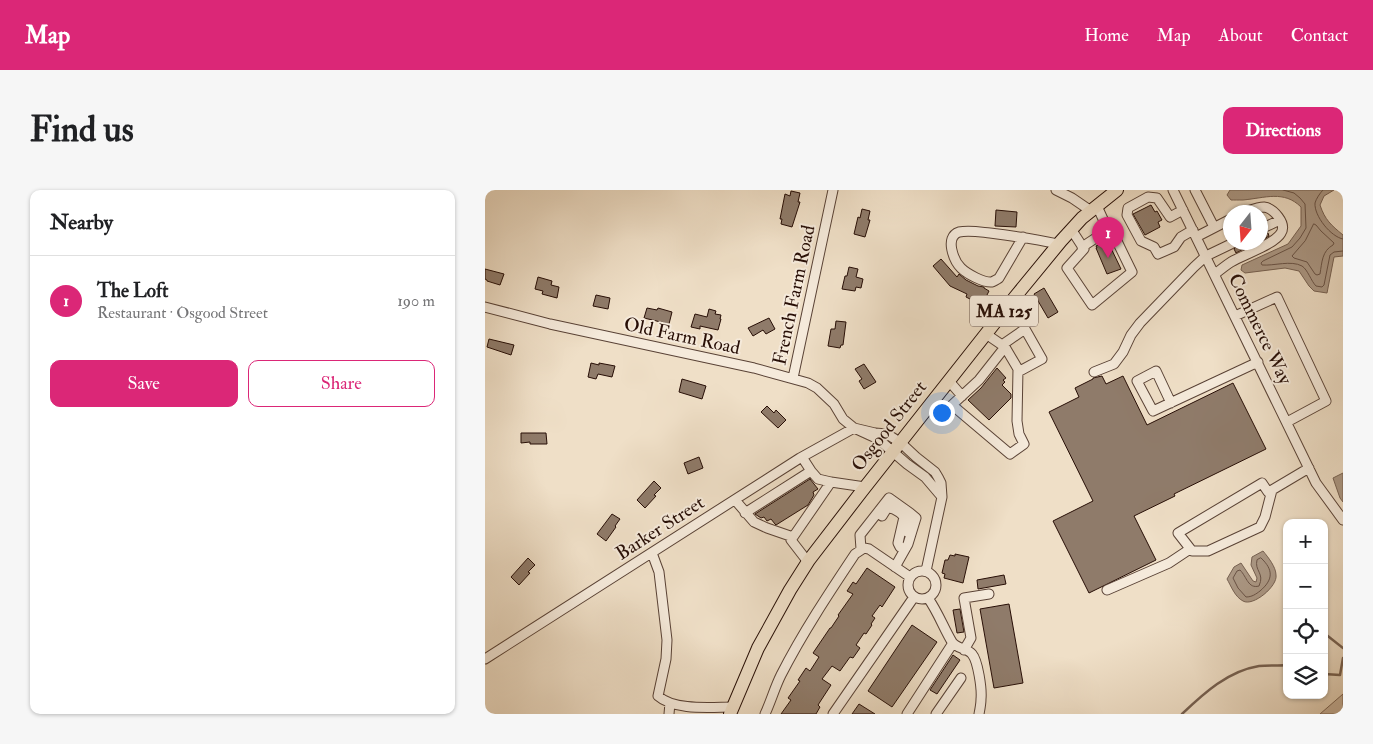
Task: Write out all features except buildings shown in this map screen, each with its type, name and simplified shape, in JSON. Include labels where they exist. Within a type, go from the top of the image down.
[{"type":"highway","name":"Osgood Street","points":[[732,710],[758,648],[808,562],[865,487],[1058,244],[1071,229],[1117,190]]},
{"type":"street","name":"French Farm Road","points":[[793,378],[833,190]]},
{"type":"street","points":[[1056,190],[1094,208],[1108,230],[1114,235],[1132,272],[1091,306],[1067,268],[1084,249],[1071,229]]},
{"type":"street","name":"Commerce Way","points":[[1173,190],[1316,483],[1343,520]]},
{"type":"street","points":[[1195,190],[1214,227]]},
{"type":"street","points":[[1183,210],[1169,217],[1157,198],[1149,197],[1128,208],[1127,215],[1141,241],[1154,247],[1158,254],[1174,247],[1181,237],[1223,223]]},
{"type":"street","points":[[1215,274],[1229,263],[1279,236],[1283,226],[1274,212],[1268,208]]},
{"type":"street","points":[[1268,226],[1280,220]]},
{"type":"street","points":[[1082,247],[1108,230]]},
{"type":"street","points":[[1023,237],[999,278],[993,282],[983,281],[961,268],[954,257],[951,244],[953,237],[958,232],[973,231],[1023,237],[1058,244]]},
{"type":"street","points":[[1094,372],[1113,364],[1123,352],[1131,335],[1140,323],[1206,256],[1223,248]]},
{"type":"street","points":[[1235,316],[1277,297],[1326,401],[1287,422]]},
{"type":"street","name":"Old Farm Road","points":[[485,307],[550,324],[793,378],[817,388],[834,404],[843,419],[854,428]]},
{"type":"street","points":[[986,334],[1004,346],[1017,369],[1017,372],[1017,422],[1019,434],[1024,444],[1010,454],[952,404],[979,380],[1004,346],[1025,330],[1042,359],[1017,372]]},
{"type":"street","points":[[1171,403],[1156,371],[1137,381],[1153,412],[1257,362]]},
{"type":"street","points":[[949,381],[962,396]]},
{"type":"street","points":[[854,428],[887,434],[897,447],[916,457],[935,472],[941,483],[942,497],[926,571]]},
{"type":"street","name":"Barker Street","points":[[485,659],[802,457],[854,428]]},
{"type":"street","points":[[802,457],[818,479],[865,487]]},
{"type":"street","points":[[1272,490],[1260,527],[1208,550],[1192,551],[1178,533],[1262,483],[1268,492],[1309,468]]},
{"type":"street","points":[[745,513],[811,471]]},
{"type":"street","points":[[808,562],[791,540],[831,482]]},
{"type":"street","points":[[898,562],[908,544],[916,518],[889,498],[860,535],[861,544],[864,548],[898,562],[910,577]]},
{"type":"street","points":[[735,500],[754,522],[793,537]]},
{"type":"street","points":[[765,714],[781,676],[819,607],[887,508],[895,509],[909,522],[898,562]]},
{"type":"street","points":[[1107,590],[1169,563],[1190,549]]},
{"type":"street","points":[[651,553],[659,572],[667,640],[666,659],[657,696],[663,701],[670,703],[732,710]]},
{"type":"street","points":[[918,571],[926,571],[931,574],[936,582],[935,591],[928,598],[919,599],[914,597],[907,586],[910,577],[918,571]]},
{"type":"street","points":[[964,650],[971,638],[964,598],[989,594]]},
{"type":"street","points":[[833,714],[914,597]]},
{"type":"street","points":[[928,598],[937,611],[953,643],[973,655],[976,661],[981,700],[979,714]]},
{"type":"street","points":[[907,714],[953,643]]},
{"type":"street","points":[[936,714],[961,678]]},
{"type":"street","points":[[669,714],[670,703]]},
{"type":"shaded area","points":[[1343,694],[1343,714],[1320,714]]},
{"type":"water","points":[[1230,190],[1334,190],[1324,196],[1320,205],[1329,222],[1343,235],[1343,256],[1334,257],[1327,293],[1314,291],[1299,271],[1285,268],[1245,273],[1241,270],[1242,265],[1288,244],[1301,226],[1301,207],[1288,198],[1274,196],[1231,200],[1227,195]]},
{"type":"water","points":[[1343,473],[1343,502],[1333,478]]},
{"type":"water","points":[[1263,551],[1275,569],[1276,580],[1269,590],[1258,598],[1253,601],[1243,601],[1235,594],[1227,579],[1234,567],[1241,563],[1253,581],[1256,582],[1257,578],[1251,565],[1252,557]]},
{"type":"waterway","points":[[1328,636],[1343,648]]},
{"type":"waterway","points":[[1328,674],[1340,675],[1343,658]]},
{"type":"waterway","points":[[1182,714],[1217,684],[1237,673],[1259,666],[1283,665]]},
{"type":"place","name":"The Loft","points":[[1108,258]]}]
